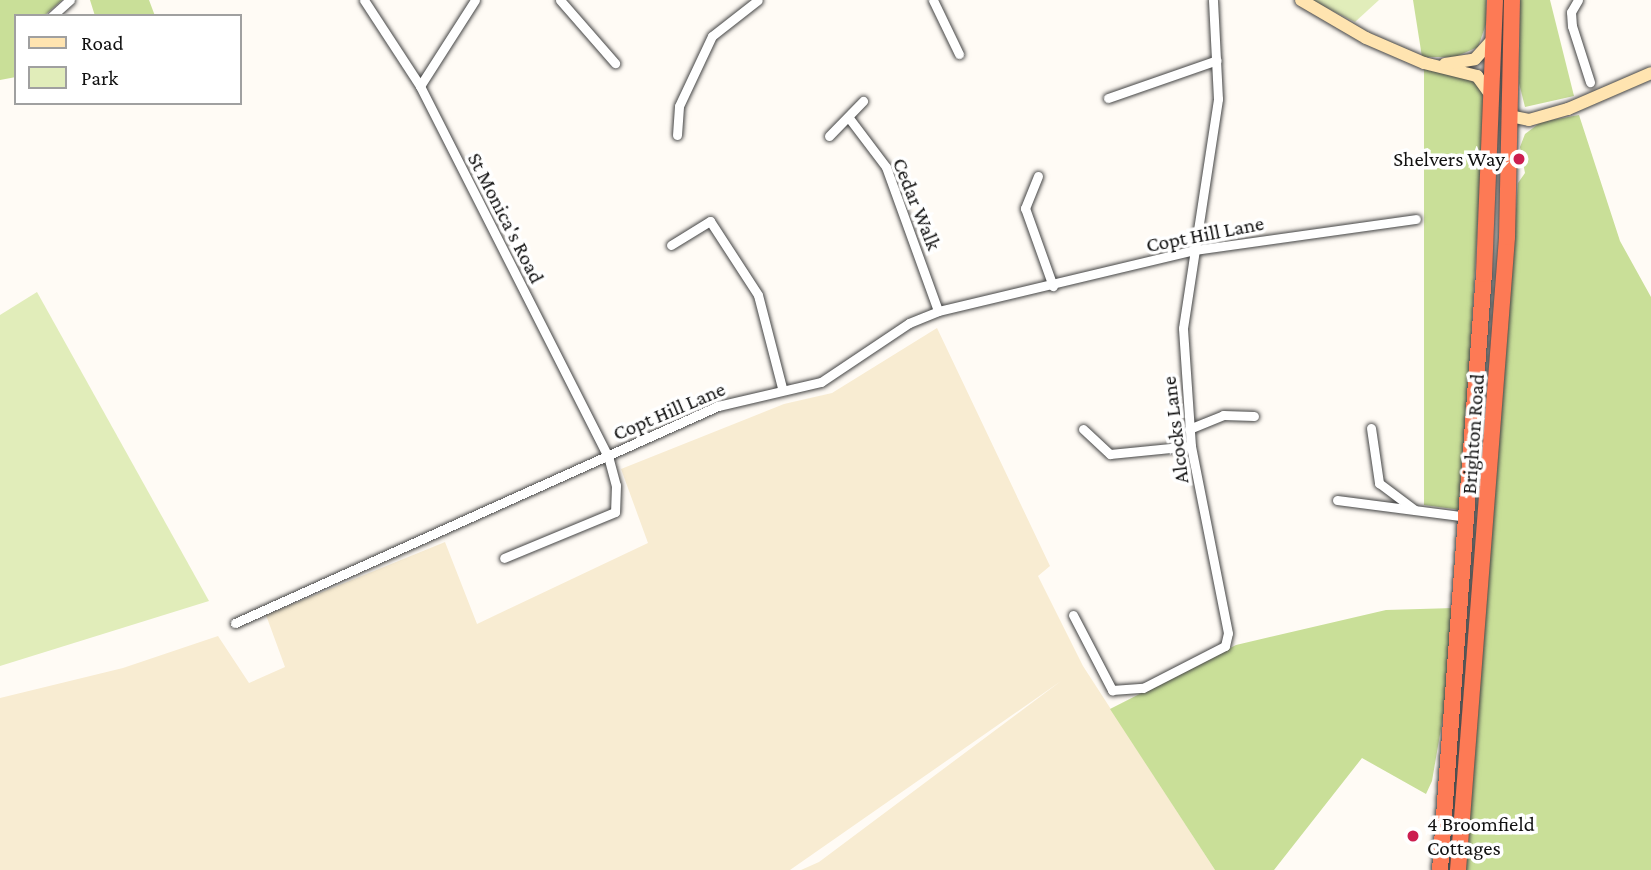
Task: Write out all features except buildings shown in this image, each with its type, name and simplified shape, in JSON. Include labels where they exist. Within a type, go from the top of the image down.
[{"type":"highway","name":"Brighton Road","points":[[1440,870],[1468,517],[1494,102],[1495,0]]},
{"type":"highway","name":"Brighton Road","points":[[1458,870],[1487,538],[1507,237],[1512,0]]},
{"type":"highway","points":[[1490,154],[1501,122],[1510,116]]},
{"type":"street","points":[[54,14],[70,0]]},
{"type":"street","name":"St Monica's Road","points":[[364,0],[420,86],[608,456],[616,485],[615,512],[504,558]]},
{"type":"street","points":[[420,86],[475,0]]},
{"type":"street","points":[[560,0],[615,63]]},
{"type":"street","points":[[677,135],[679,106],[712,36],[758,0]]},
{"type":"street","points":[[933,0],[960,54]]},
{"type":"street","name":"Alcocks Lane","points":[[1073,615],[1104,681],[1112,690],[1143,688],[1225,646],[1228,633],[1191,446],[1183,328],[1218,99],[1213,0]]},
{"type":"street","points":[[1301,0],[1366,38],[1434,66],[1477,76],[1494,102]]},
{"type":"street","points":[[1578,0],[1571,12],[1573,26],[1590,82]]},
{"type":"street","points":[[1434,66],[1475,59],[1494,36]]},
{"type":"street","points":[[1108,98],[1217,60]]},
{"type":"street","points":[[1507,146],[1519,125],[1651,73]]},
{"type":"street","points":[[829,136],[863,101]]},
{"type":"street","points":[[1510,116],[1529,120]]},
{"type":"street","name":"Cedar Walk","points":[[849,118],[886,167],[938,311]]},
{"type":"street","points":[[1038,176],[1025,208],[1053,286]]},
{"type":"street","name":"Copt Hill Lane","points":[[234,623],[718,406],[782,388],[821,382],[909,323],[938,311],[1053,286],[1195,250],[1416,219]]},
{"type":"street","points":[[671,245],[710,221],[758,295],[782,388]]},
{"type":"street","points":[[1189,429],[1223,415],[1254,416]]},
{"type":"street","points":[[1371,428],[1379,483],[1419,512]]},
{"type":"street","points":[[1083,429],[1110,454],[1191,446]]},
{"type":"street","points":[[1337,500],[1468,517]]},
{"type":"shaded area","points":[[937,328],[1050,566],[1038,576],[1083,666],[1215,870],[801,870],[819,862],[1061,681],[790,870],[0,870],[0,698],[123,668],[218,636],[249,683],[285,667],[266,615],[445,542],[477,624],[648,543],[621,469],[784,404],[832,393]]},
{"type":"green space","points":[[0,0],[62,0],[46,14],[14,14],[14,77],[0,80]]},
{"type":"green space","points":[[90,0],[149,0],[154,14],[94,14]]},
{"type":"green space","points":[[1311,0],[1379,0],[1355,22]]},
{"type":"green space","points":[[1413,0],[1486,0],[1486,24],[1478,47],[1455,57],[1422,57]]},
{"type":"green space","points":[[1520,0],[1550,0],[1574,96],[1525,107],[1519,83]]},
{"type":"green space","points":[[1424,69],[1462,77],[1478,84],[1485,96],[1461,510],[1424,505]]},
{"type":"green space","points":[[1579,115],[1620,241],[1651,297],[1651,870],[1465,870],[1518,183],[1525,173],[1520,147],[1525,134],[1541,122]]},
{"type":"green space","points":[[37,292],[209,601],[0,666],[0,315]]},
{"type":"green space","points":[[1454,608],[1450,676],[1432,781],[1426,794],[1362,758],[1274,870],[1215,870],[1110,709],[1236,645],[1386,610]]},
{"type":"place","name":"Shelvers Way","points":[[1519,159]]},
{"type":"place","name":"4 Broomfield Cottages","points":[[1413,836]]}]
